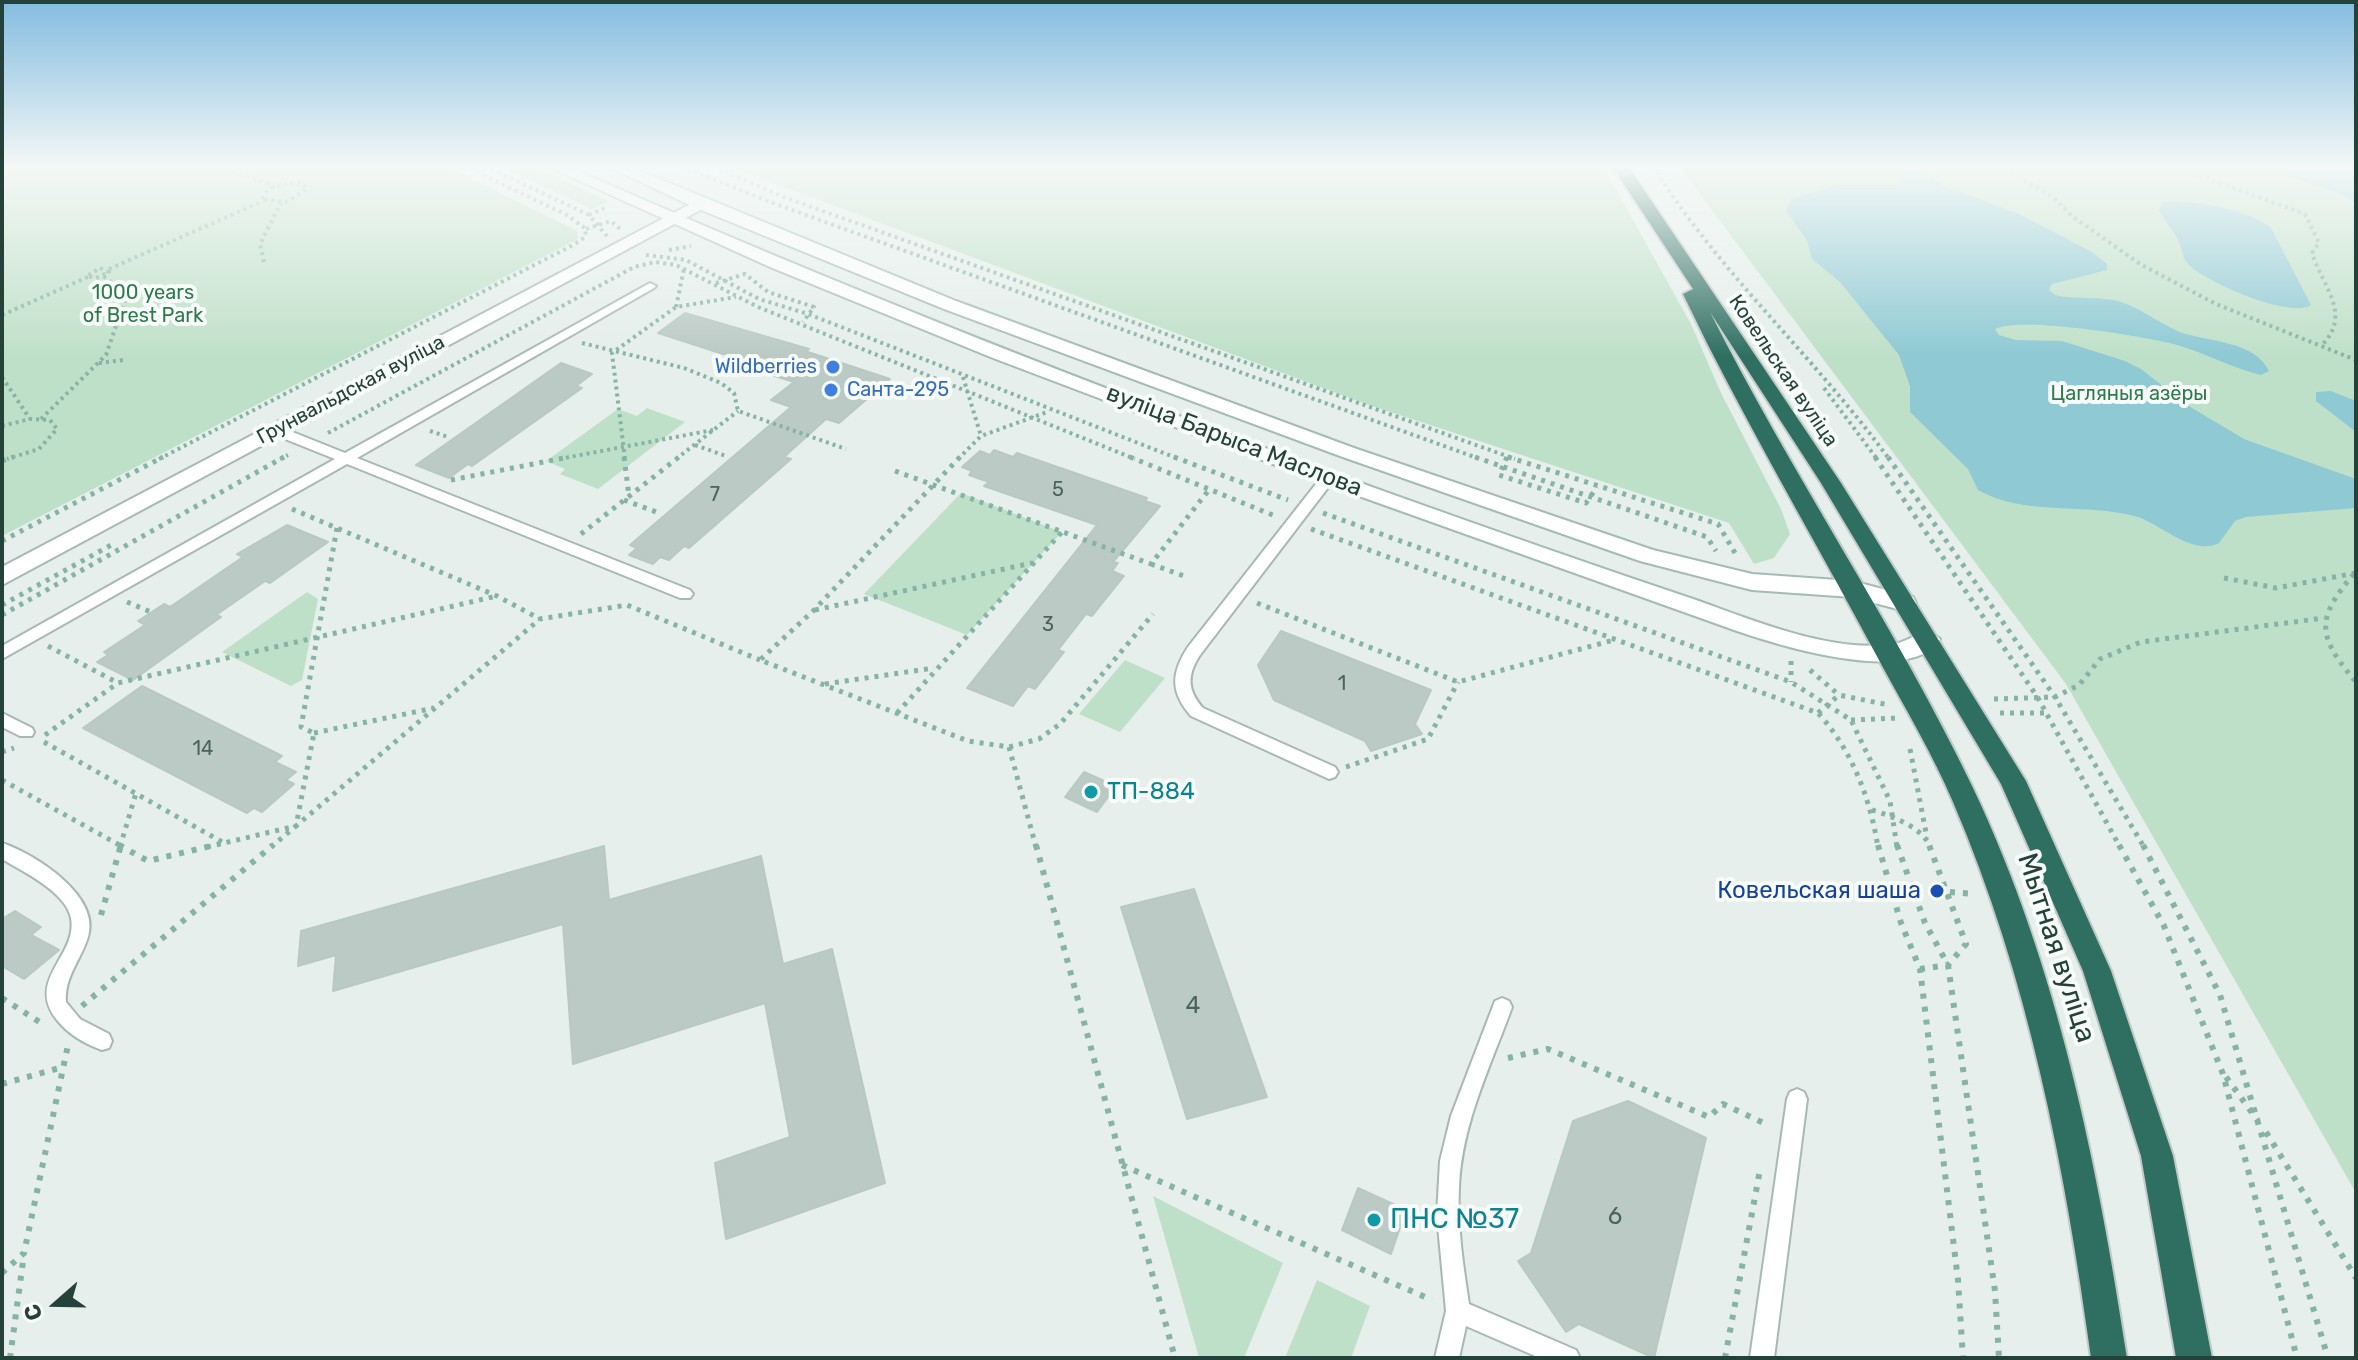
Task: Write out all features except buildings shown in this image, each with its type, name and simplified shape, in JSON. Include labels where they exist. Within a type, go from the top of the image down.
[{"type":"highway","name":"Ковельская вуліца","points":[[1660,229],[1731,329],[1905,603]]},
{"type":"highway","name":"Мытная вуліца","points":[[1667,241],[1728,370],[1889,655],[1967,802],[2028,970],[2059,1071],[2090,1217],[2109,1358]]},
{"type":"highway","name":"Мытная вуліца","points":[[1905,603],[2013,781],[2097,971],[2157,1156],[2194,1358]]},
{"type":"main road","name":"Грунвальдская вуліца","points":[[2,577],[653,229]]},
{"type":"main road","name":"вуліца Барыса Маслова","points":[[699,229],[928,323],[1328,478],[1777,636],[1840,650],[1889,655],[1912,649],[1928,639]]},
{"type":"main road","name":"вуліца Барыса Маслова","points":[[763,229],[950,305],[1347,452],[1648,556],[1881,593],[1905,603]]},
{"type":"lane","points":[[2,653],[650,286]]},
{"type":"lane","points":[[275,430],[685,594]]},
{"type":"lane","points":[[1328,478],[1183,666],[1180,686],[1186,701],[1197,712],[1329,772]]},
{"type":"lane","points":[[2,719],[33,736]]},
{"type":"lane","points":[[2,850],[52,881],[79,909],[83,920],[81,936],[58,979],[55,993],[71,1033],[102,1041]]},
{"type":"lane","points":[[1447,1358],[1458,1311],[1448,1233],[1448,1181],[1458,1135],[1502,1007]]},
{"type":"lane","points":[[1762,1358],[1797,1099]]},
{"type":"lane","points":[[1458,1311],[1568,1358]]},
{"type":"path","points":[[88,277],[94,270],[109,269],[199,229]]},
{"type":"path","points":[[264,262],[260,244],[268,229]]},
{"type":"path","points":[[2,541],[578,243],[586,234],[584,229]]},
{"type":"path","points":[[601,229],[606,236]]},
{"type":"path","points":[[846,229],[1501,467],[1707,537],[1736,569]]},
{"type":"path","points":[[874,229],[1507,457],[1718,524],[1736,569]]},
{"type":"path","points":[[1696,229],[1809,368],[1867,429],[2055,697],[2162,877],[2220,995],[2328,1358]]},
{"type":"path","points":[[2091,229],[2140,264],[2216,304],[2356,360]]},
{"type":"path","points":[[2312,229],[2319,243],[2312,253],[2317,273],[2337,313],[2335,332],[2321,346]]},
{"type":"path","points":[[666,256],[688,258],[727,279],[740,290],[782,308],[808,314],[1049,411],[1791,682],[1851,720],[1890,801],[1897,846],[1925,923],[1948,965],[1995,1291],[1999,1358]]},
{"type":"path","points":[[661,262],[684,268],[737,297],[786,318],[803,322],[1028,419],[1208,491],[1818,713],[1839,736],[1872,810],[1880,857],[1901,923],[1920,969],[1958,1280],[1963,1358]]},
{"type":"path","points":[[676,307],[684,268]]},
{"type":"path","points":[[103,276],[109,269]]},
{"type":"path","points":[[716,283],[745,274],[768,292],[814,307],[803,322]]},
{"type":"path","points":[[2,315],[88,277],[103,276],[127,294]]},
{"type":"path","points":[[127,294],[144,290]]},
{"type":"path","points":[[41,419],[106,355],[127,294]]},
{"type":"path","points":[[612,353],[676,307],[737,297]]},
{"type":"path","points":[[563,336],[612,353],[655,360],[720,383],[734,393],[738,411]]},
{"type":"path","points":[[612,353],[627,498]]},
{"type":"path","points":[[98,364],[123,360]]},
{"type":"path","points":[[1809,368],[1897,487],[2038,698],[2164,926],[2223,1074],[2297,1358]]},
{"type":"path","points":[[2,377],[30,419]]},
{"type":"path","points":[[963,377],[981,436]]},
{"type":"path","points":[[579,536],[738,411]]},
{"type":"path","points":[[738,411],[846,449]]},
{"type":"path","points":[[760,660],[813,611],[981,436],[1049,411]]},
{"type":"path","points":[[2,426],[41,419],[50,420],[57,429],[48,442],[28,454],[2,461]]},
{"type":"path","points":[[442,481],[713,430]]},
{"type":"path","points":[[695,445],[726,456]]},
{"type":"path","points":[[1507,457],[1499,475],[1586,503],[1597,487]]},
{"type":"path","points":[[895,471],[1184,576]]},
{"type":"path","points":[[1151,564],[1208,491]]},
{"type":"path","points":[[627,498],[659,513]]},
{"type":"path","points":[[281,505],[497,596],[540,619]]},
{"type":"path","points":[[337,528],[315,636],[301,727],[314,733],[436,707]]},
{"type":"path","points":[[897,713],[1062,532]]},
{"type":"path","points":[[813,611],[1033,562]]},
{"type":"path","points":[[2224,578],[2276,588],[2356,573]]},
{"type":"path","points":[[2356,573],[2328,604],[2324,618],[2325,636],[2337,660],[2356,682]]},
{"type":"path","points":[[1238,595],[1458,682],[1615,640]]},
{"type":"path","points":[[2,752],[118,683],[497,596]]},
{"type":"path","points":[[118,598],[151,612]]},
{"type":"path","points":[[81,995],[78,1010],[540,619],[627,605],[982,745],[1009,747],[1039,739],[1060,724],[1153,614]]},
{"type":"path","points":[[1994,699],[2055,697],[2079,685],[2100,659],[2141,642],[2324,618]]},
{"type":"path","points":[[1777,636],[1791,657],[1791,682]]},
{"type":"path","points":[[822,684],[935,668]]},
{"type":"path","points":[[1810,670],[1839,695],[1889,704],[1902,726]]},
{"type":"path","points":[[1329,772],[1428,739],[1458,682]]},
{"type":"path","points":[[1818,713],[1839,695]]},
{"type":"path","points":[[296,826],[314,733]]},
{"type":"path","points":[[1907,735],[1927,839],[1966,944],[1948,965],[1920,969]]},
{"type":"path","points":[[33,736],[224,843]]},
{"type":"path","points":[[1009,747],[1175,1358]]},
{"type":"path","points":[[2,780],[148,861],[296,826]]},
{"type":"path","points":[[100,919],[136,793]]},
{"type":"path","points":[[1872,810],[1893,817],[1927,839]]},
{"type":"path","points":[[2,998],[71,1033],[24,1253],[10,1358]]},
{"type":"path","points":[[1483,1064],[1548,1049],[1709,1117],[1723,1104],[1769,1124],[1766,1140]]},
{"type":"path","points":[[2,1084],[63,1067]]},
{"type":"path","points":[[2223,1074],[2261,1125],[2356,1278]]},
{"type":"path","points":[[1725,1358],[1763,1155]]},
{"type":"path","points":[[1122,1165],[1458,1311]]},
{"type":"path","points":[[2,1273],[24,1253]]},
{"type":"green space","name":"1000 years of Brest Park","points":[[2,229],[577,231],[578,239],[2,536]]},
{"type":"green space","points":[[898,229],[1638,229],[1691,324],[1721,393],[1781,509],[1790,534],[1774,558],[1754,564],[1729,523],[1366,404]]},
{"type":"green space","name":"Цагляныя азёры","points":[[1726,229],[2356,229],[2356,1193],[2066,684]]},
{"type":"green space","points":[[647,408],[685,422],[598,489],[560,474],[565,469],[546,461],[618,409],[637,416]]},
{"type":"green space","points":[[961,493],[1062,532],[967,635],[864,594]]},
{"type":"green space","points":[[307,592],[318,599],[302,680],[291,686],[222,652]]},
{"type":"green space","points":[[1125,660],[1165,678],[1120,732],[1079,714]]},
{"type":"green space","points":[[1153,1196],[1283,1263],[1244,1358],[1199,1358]]},
{"type":"green space","points":[[1317,1280],[1370,1306],[1351,1358],[1285,1358]]},
{"type":"water","points":[[1799,229],[2049,229],[2092,252],[2107,264],[2107,270],[2052,284],[2049,290],[2055,295],[2118,301],[2180,332],[2253,353],[2269,371],[2261,375],[2174,344],[2110,332],[2029,325],[1995,329],[1999,335],[2016,340],[2062,341],[2125,361],[2141,369],[2187,405],[2244,439],[2356,479],[2356,508],[2246,517],[2235,521],[2219,543],[2198,546],[2138,517],[2098,510],[2016,504],[1978,490],[1968,469],[1910,412],[1910,386],[1899,355],[1840,282],[1812,259],[1807,240]]},
{"type":"water","points":[[2172,229],[2272,229],[2311,305],[2300,308],[2268,303],[2212,280],[2189,265]]},
{"type":"water","points":[[2331,391],[2356,401],[2356,432],[2316,401],[2316,392]]},
{"type":"place","name":"Wildberries","points":[[833,367]]},
{"type":"place","name":"Санта-295","points":[[831,390]]},
{"type":"place","name":"ТП-884","points":[[1091,792]]},
{"type":"place","name":"Ковельская шаша","points":[[1937,891]]},
{"type":"place","name":"ПНС №37","points":[[1374,1220]]}]
